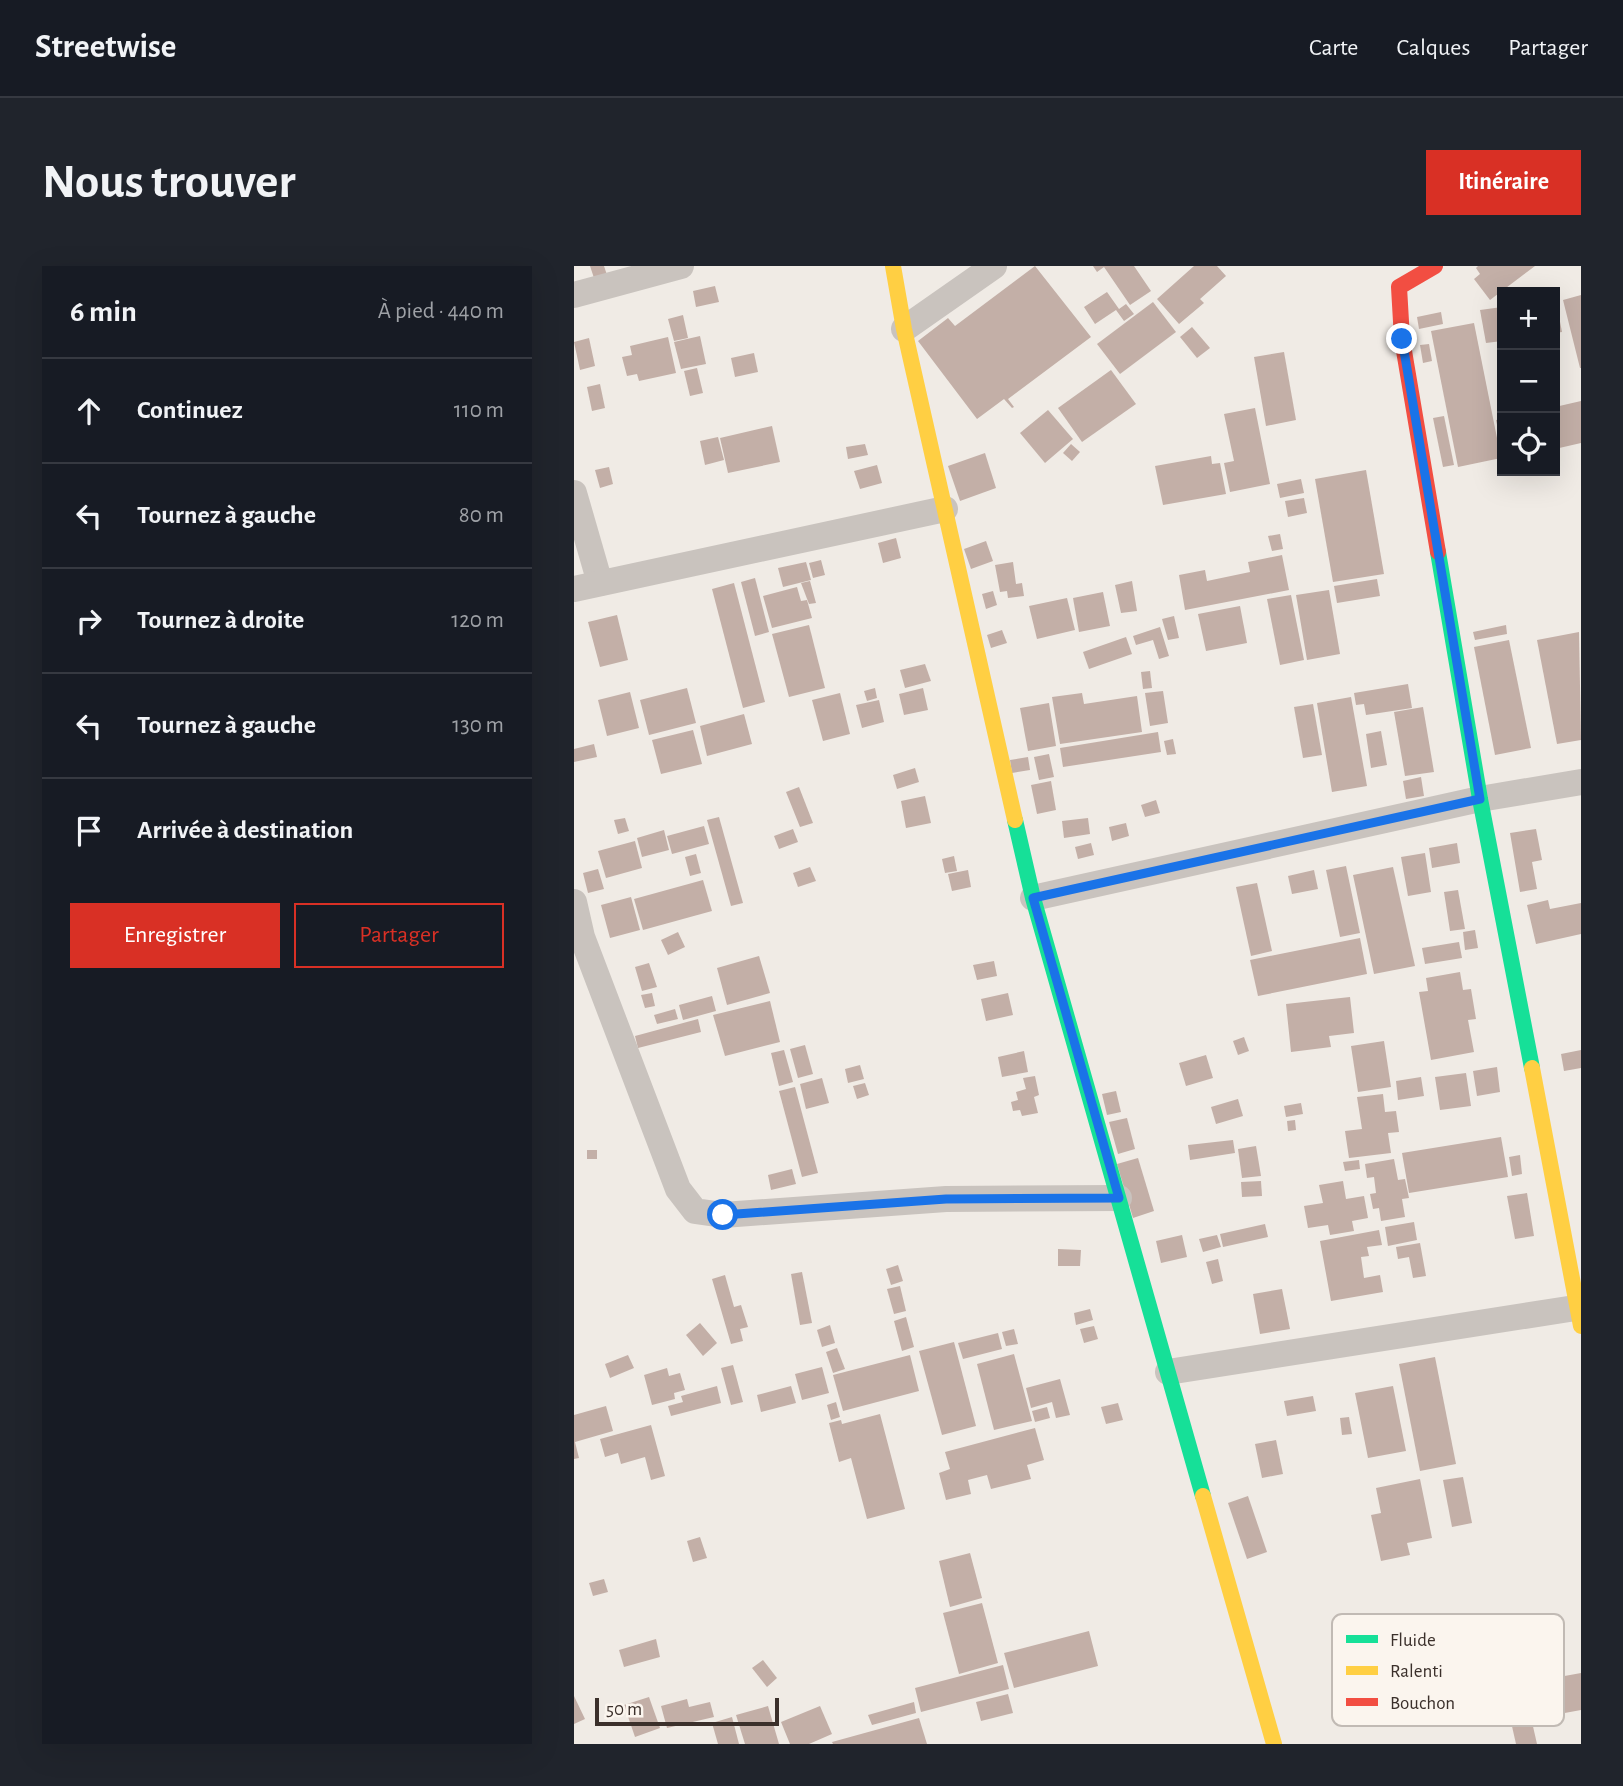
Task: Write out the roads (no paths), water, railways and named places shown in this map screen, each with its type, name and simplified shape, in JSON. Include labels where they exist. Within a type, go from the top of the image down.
[{"type":"street","points":[[574,295],[681,266]]},
{"type":"street","points":[[893,266],[904,329],[1033,898],[1274,1744]]},
{"type":"street","points":[[904,329],[994,266]]},
{"type":"street","points":[[1168,1372],[1580,1313],[1480,799],[1402,339],[1399,287],[1435,266]]},
{"type":"street","points":[[574,493],[587,586],[945,509]]},
{"type":"street","points":[[1033,898],[1480,799],[1581,782]]},
{"type":"street","points":[[574,902],[582,937],[678,1189],[695,1210],[723,1215],[946,1199],[1119,1198]]}]
